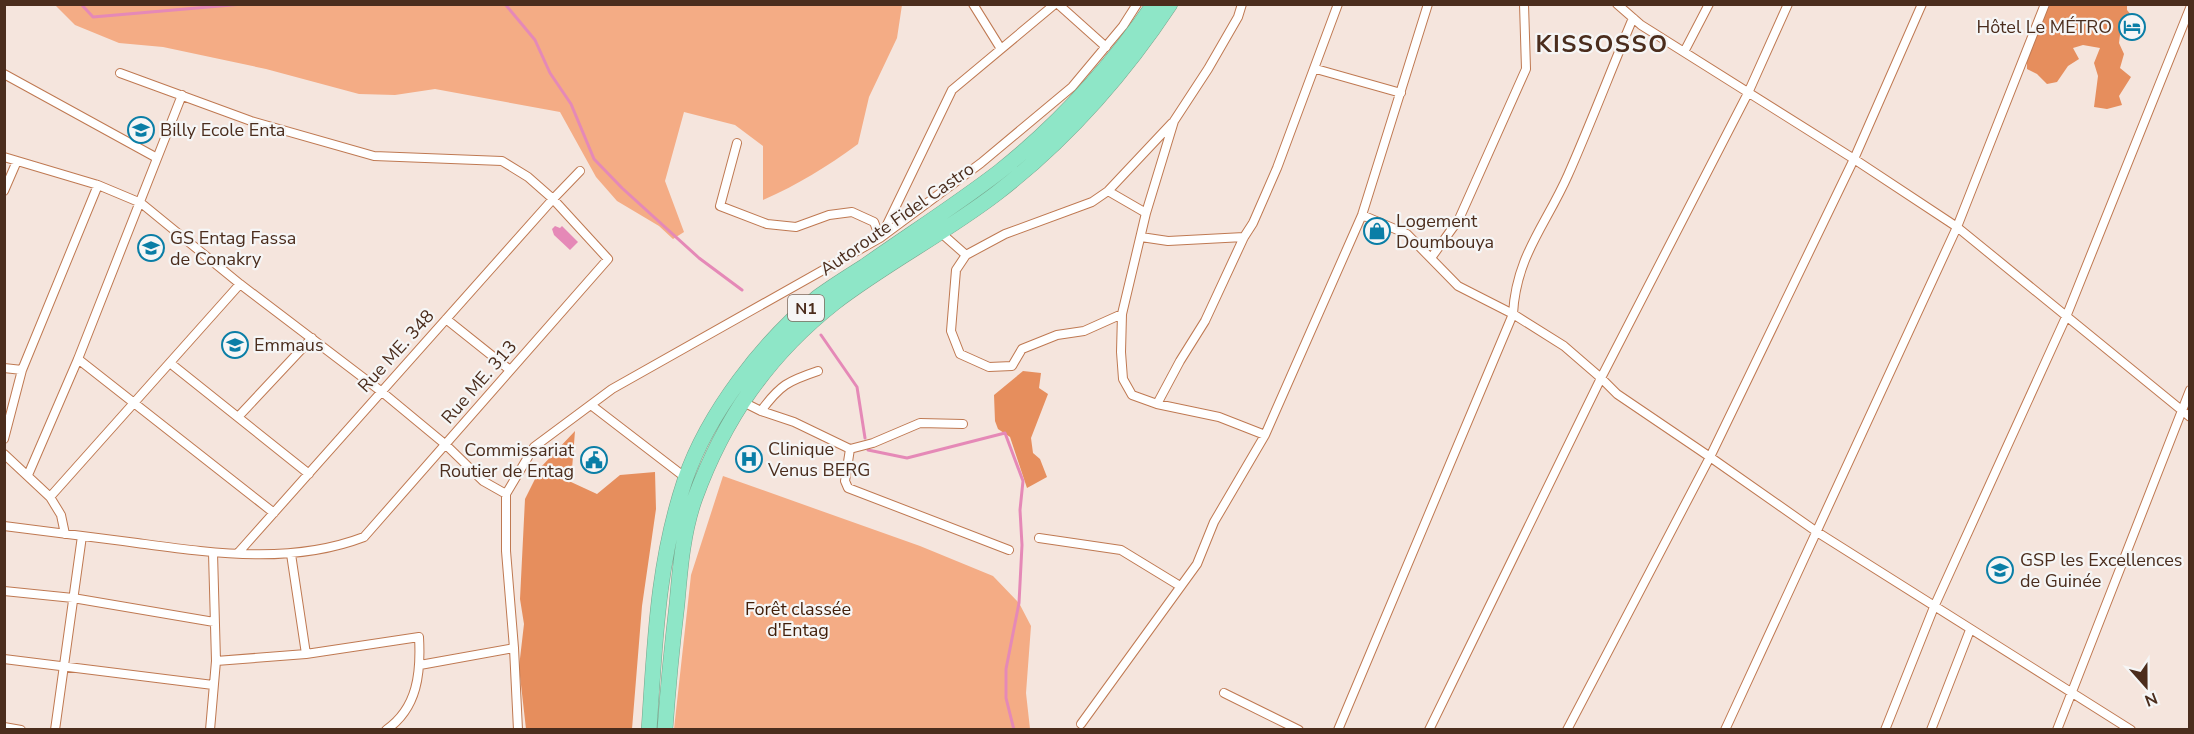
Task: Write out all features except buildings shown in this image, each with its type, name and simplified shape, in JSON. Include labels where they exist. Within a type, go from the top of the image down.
[{"type":"highway","name":"Autoroute Fidel Castro","points":[[650,729],[659,595],[668,538],[686,478],[707,432],[739,382],[768,345],[819,297],[884,244],[998,173],[1037,139],[1093,84],[1154,4]]},
{"type":"highway","name":"Autoroute Fidel Castro","points":[[665,729],[679,576],[687,530],[694,501],[716,448],[741,401],[760,375],[794,339],[818,318],[870,278],[995,194],[1054,144],[1131,59],[1170,4]]},
{"type":"street","points":[[973,4],[1001,49]]},
{"type":"street","points":[[884,244],[952,90],[1057,4],[1106,47]]},
{"type":"street","points":[[518,729],[506,551],[506,494],[534,447],[612,389],[884,244],[1065,94],[1106,47],[1137,4]]},
{"type":"street","points":[[1122,314],[1084,331],[1058,335],[1022,349],[1012,366],[989,367],[960,354],[951,331],[956,270],[966,255],[1005,234],[1092,202],[1108,191],[1174,121],[1208,69],[1238,17],[1242,4]]},
{"type":"street","points":[[1157,404],[1205,321],[1244,237],[1253,223],[1316,69],[1338,4]]},
{"type":"street","points":[[1081,724],[1197,564],[1214,522],[1265,435],[1362,215],[1428,4]]},
{"type":"street","points":[[1431,258],[1459,219],[1526,69],[1524,4]]},
{"type":"street","points":[[1617,4],[1633,18],[1684,52],[1957,226],[2190,417]]},
{"type":"street","points":[[1684,52],[1709,4]]},
{"type":"street","points":[[1429,729],[1601,378],[1748,93],[1788,4]]},
{"type":"street","points":[[1567,729],[1710,457],[1854,159],[1922,4]]},
{"type":"street","points":[[1725,729],[1957,226],[2045,4]]},
{"type":"street","points":[[1885,729],[1934,607],[2066,317],[2190,8]]},
{"type":"street","points":[[1338,729],[1513,314],[1514,295],[1525,255],[1567,177],[1633,18]]},
{"type":"street","points":[[1316,69],[1401,93]]},
{"type":"street","points":[[120,73],[251,121],[374,156],[501,161],[528,177],[553,200]]},
{"type":"street","points":[[4,74],[157,158]]},
{"type":"street","points":[[28,475],[78,359],[182,95]]},
{"type":"street","points":[[1174,121],[1146,213],[1122,314],[1123,379],[1132,395],[1157,404],[1219,417],[1265,435]]},
{"type":"street","points":[[737,143],[720,206],[767,224],[796,227],[829,215],[852,212],[874,222],[884,244]]},
{"type":"street","points":[[4,157],[98,185],[141,203],[240,284],[382,392],[446,445],[483,481],[506,494]]},
{"type":"street","points":[[4,191],[16,160]]},
{"type":"street","name":"Rue ME. 348","points":[[238,554],[580,171]]},
{"type":"street","points":[[4,439],[22,370],[98,185]]},
{"type":"street","points":[[1108,191],[1146,213]]},
{"type":"street","name":"Rue ME. 313","points":[[4,526],[213,553],[238,554],[291,554],[342,545],[364,537],[608,259],[553,200]]},
{"type":"street","points":[[1362,215],[1407,234],[1458,286],[1513,314],[1563,346],[1617,394],[1816,532],[2070,693],[2131,729]]},
{"type":"street","points":[[939,232],[966,255]]},
{"type":"street","points":[[1141,237],[1168,241],[1244,237]]},
{"type":"street","points":[[50,497],[240,284]]},
{"type":"street","points":[[446,320],[510,370]]},
{"type":"street","points":[[238,417],[312,338]]},
{"type":"street","points":[[78,359],[274,513]]},
{"type":"street","points":[[170,363],[309,474]]},
{"type":"street","points":[[4,368],[22,370]]},
{"type":"street","points":[[761,411],[776,391],[796,379],[818,371]]},
{"type":"street","points":[[2057,729],[2190,390]]},
{"type":"street","points":[[741,401],[761,411],[794,422],[850,449],[873,443],[920,423],[963,424]]},
{"type":"street","points":[[591,405],[686,478]]},
{"type":"street","points":[[850,449],[845,481],[848,488],[1009,550]]},
{"type":"street","points":[[4,454],[50,497],[61,515],[65,534]]},
{"type":"street","points":[[55,729],[82,536]]},
{"type":"street","points":[[1039,538],[1121,550],[1180,586]]},
{"type":"street","points":[[210,729],[216,661],[213,553]]},
{"type":"street","points":[[291,554],[306,654]]},
{"type":"street","points":[[4,591],[73,598],[214,622]]},
{"type":"street","points":[[1931,729],[1970,630]]},
{"type":"street","points":[[216,661],[306,654],[419,637],[420,665],[416,690],[398,722],[387,729]]},
{"type":"street","points":[[420,665],[514,648]]},
{"type":"street","points":[[4,659],[213,685]]},
{"type":"street","points":[[1224,693],[1299,729]]},
{"type":"street","points":[[4,727],[21,729]]},
{"type":"green space","points":[[55,5],[902,5],[897,38],[869,97],[858,144],[812,175],[776,194],[763,200],[763,146],[735,125],[684,112],[665,181],[684,232],[673,239],[659,226],[617,201],[596,177],[560,112],[435,89],[395,95],[359,94],[266,69],[163,47],[119,43],[75,25]]},
{"type":"green space","name":"Forêt classée d'Entag","points":[[723,476],[920,546],[993,576],[1019,603],[1031,626],[1026,693],[1030,729],[674,729],[691,575]]},
{"type":"shaded area","points":[[2041,5],[2127,5],[2127,10],[2136,21],[2120,35],[2119,43],[2124,54],[2120,68],[2131,77],[2119,96],[2122,105],[2107,109],[2094,107],[2098,76],[2094,63],[2100,48],[2083,45],[2073,48],[2079,59],[2068,66],[2057,82],[2047,84],[2037,74],[2027,69],[2027,40],[2041,32]]},
{"type":"shaded area","points":[[555,226],[560,228],[562,226],[578,242],[570,250],[554,235],[552,229]]},
{"type":"shaded area","points":[[1023,371],[1041,373],[1039,388],[1048,394],[1031,438],[1033,453],[1040,459],[1047,477],[1027,488],[1010,437],[998,429],[995,421],[994,395]]},
{"type":"shaded area","points":[[575,431],[571,482],[597,494],[620,475],[655,472],[656,509],[642,606],[632,729],[526,729],[519,667],[524,624],[520,599],[525,499],[541,467]]},
{"type":"waterway","points":[[81,4],[93,17],[243,4]]},
{"type":"waterway","points":[[505,4],[535,40],[550,73],[571,104],[594,159],[622,188],[699,258],[742,290]]},
{"type":"waterway","points":[[821,335],[857,387],[865,438]]},
{"type":"waterway","points":[[868,450],[907,458],[1005,433],[1023,481],[1020,510],[1022,545],[1019,603],[1006,669],[1006,698],[1014,730]]},
{"type":"place","name":"Hôtel Le MÉTRO","points":[[2132,27]]},
{"type":"place","name":"Billy Ecole Enta","points":[[141,130]]},
{"type":"place","name":"Logement Doumbouya","points":[[1377,231]]},
{"type":"place","name":"GS Entag Fassa de Conakry","points":[[151,248]]},
{"type":"place","name":"Emmaus","points":[[235,345]]},
{"type":"place","name":"Clinique Venus BERG","points":[[749,459]]},
{"type":"place","name":"Commissariat Routier de Entag","points":[[594,460]]},
{"type":"place","name":"GSP les Excellences de Guinée","points":[[2000,570]]},
{"type":"district","name":"KISSOSSO","points":[[1602,44]]}]
